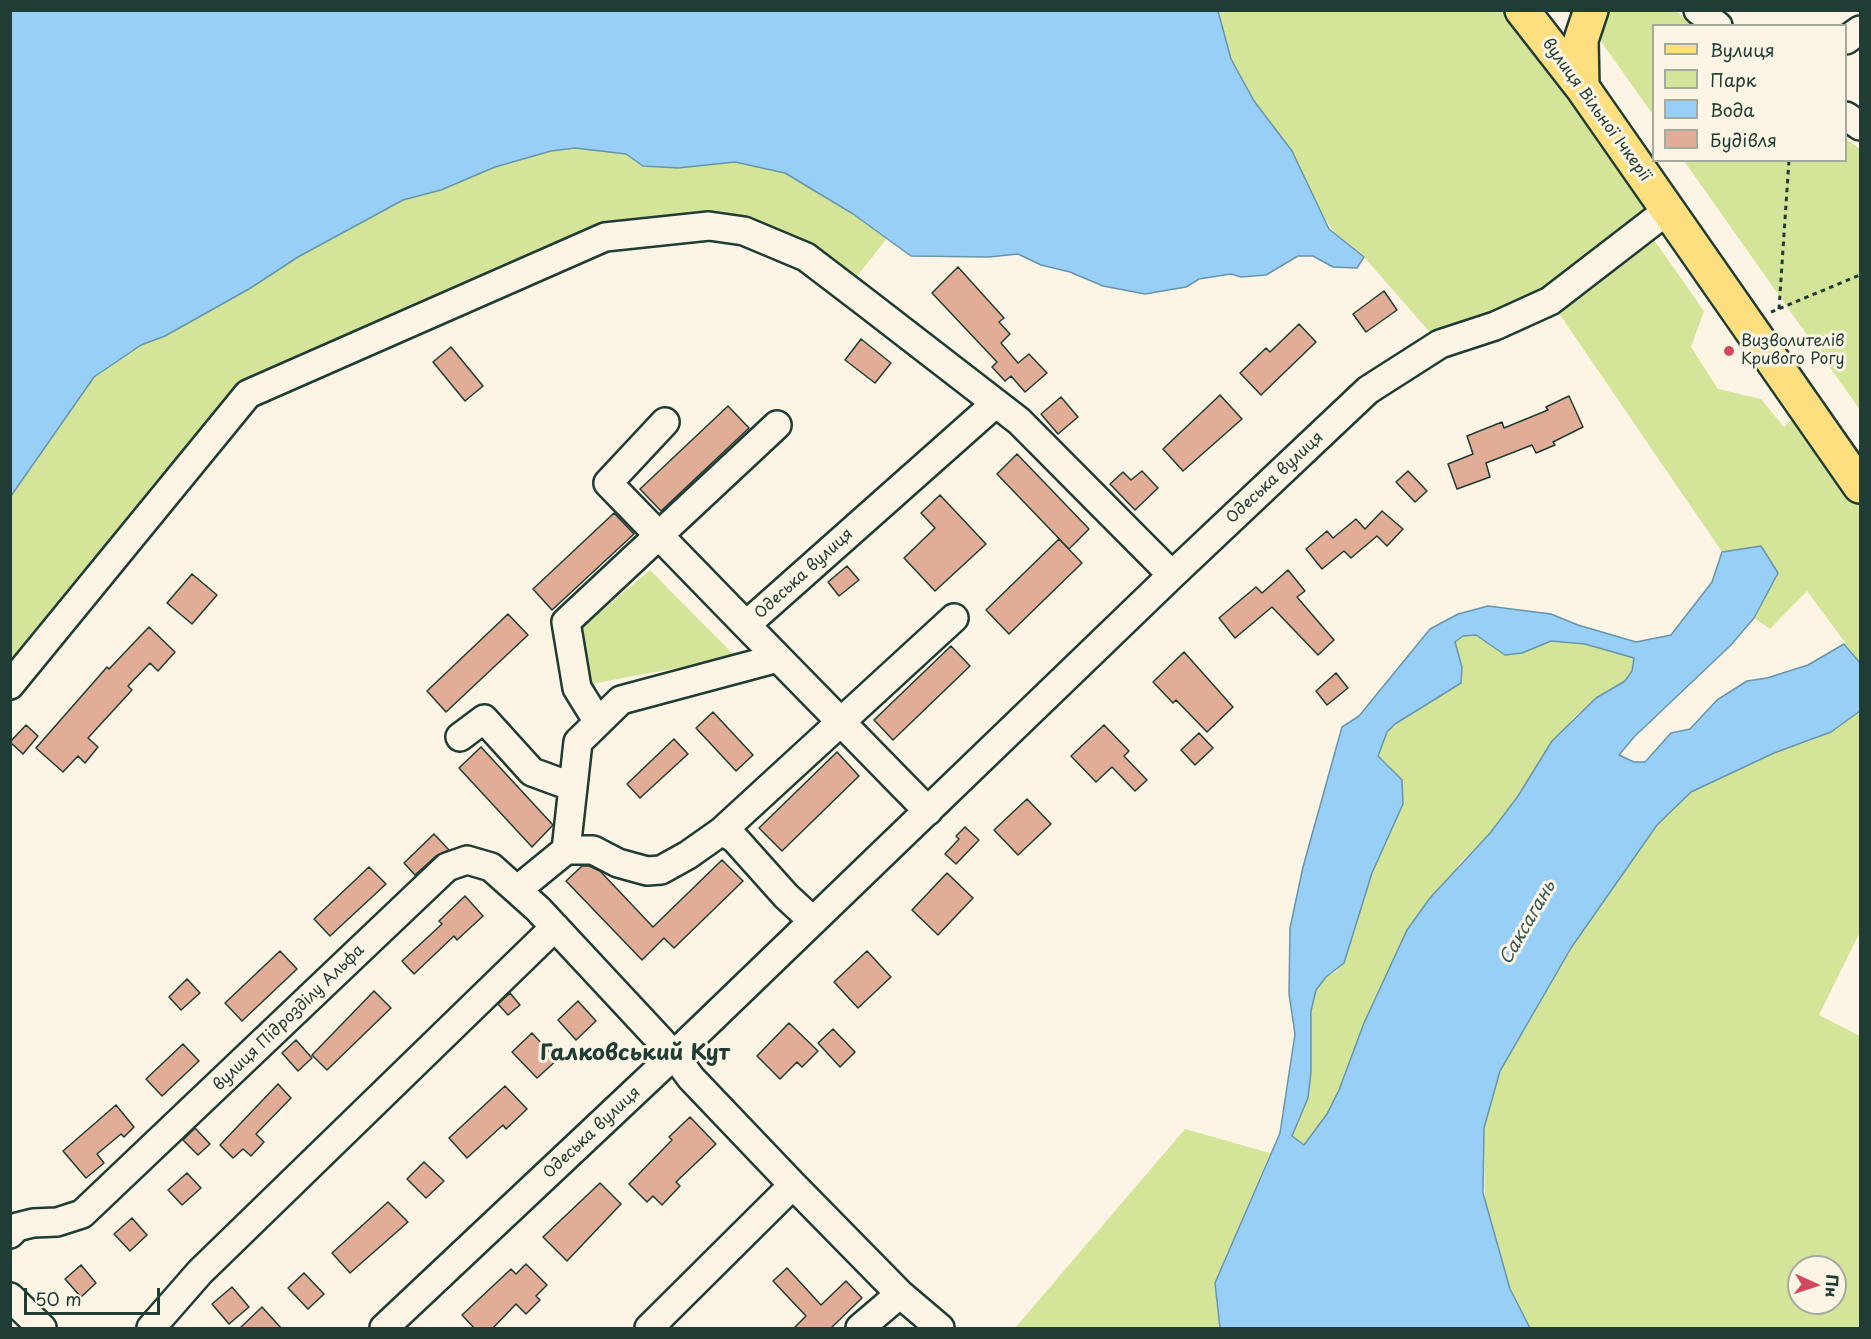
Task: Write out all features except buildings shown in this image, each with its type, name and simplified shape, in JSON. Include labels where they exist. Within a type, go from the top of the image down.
[{"type":"main road","name":"вулиця Вільної Ічкерії","points":[[1522,10],[1582,87],[1860,486]]},
{"type":"main road","points":[[1582,87],[1581,40],[1591,10]]},
{"type":"street","points":[[1698,10],[1716,24]]},
{"type":"street","points":[[1847,117],[1860,126]]},
{"type":"street","name":"Одеська вулиця","points":[[384,1329],[674,1055],[1172,575],[1368,390],[1440,344],[1495,327],[1550,301],[1668,210]]},
{"type":"street","points":[[10,685],[248,394],[605,237],[709,226],[744,231],[806,257],[1019,420],[1172,575]]},
{"type":"street","name":"Одеська вулиця","points":[[747,626],[996,403]]},
{"type":"street","name":"Одеська вулиця","points":[[665,422],[608,483],[928,811]]},
{"type":"street","points":[[598,722],[578,688],[566,622],[660,537],[777,425]]},
{"type":"street","points":[[517,890],[566,850],[592,850],[618,864],[647,871],[661,870],[688,855],[722,831],[954,618]]},
{"type":"street","points":[[566,850],[578,742],[621,700],[778,658]]},
{"type":"street","points":[[460,737],[484,719],[532,772],[573,787]]},
{"type":"street","points":[[722,831],[735,839],[786,896],[813,921]]},
{"type":"street","name":"вулиця Підрозділу Альфа","points":[[14,1230],[33,1223],[57,1222],[82,1214],[447,867],[467,861],[491,867],[555,927],[674,1055],[691,1078],[793,1185],[900,1294],[940,1329]]},
{"type":"street","points":[[151,1329],[200,1272],[555,927]]},
{"type":"street","points":[[649,1329],[793,1185]]},
{"type":"street","points":[[860,1329],[900,1294]]},
{"type":"street","points":[[10,1298],[42,1329]]},
{"type":"path","points":[[1779,309],[1789,162]]},
{"type":"path","points":[[1747,322],[1860,275]]},
{"type":"green space","points":[[1218,11],[1522,11],[1662,201],[1547,293],[1433,336],[1364,257],[1334,232],[1316,205],[1292,151],[1254,101],[1231,59]]},
{"type":"green space","points":[[1608,11],[1676,11],[1694,24],[1652,24],[1651,112],[1595,33],[1599,20]]},
{"type":"green space","points":[[1847,140],[1860,149],[1860,410],[1685,162],[1847,162]]},
{"type":"green space","points":[[575,148],[626,154],[643,166],[735,162],[785,173],[888,237],[851,284],[746,224],[604,231],[245,386],[11,674],[11,496],[94,377],[141,345],[165,336],[249,289],[298,257],[403,200],[441,190],[495,167],[551,151]]},
{"type":"green space","points":[[1652,237],[1704,311],[1691,347],[1718,389],[1761,399],[1784,427],[1806,407],[1860,486],[1860,663],[1807,591],[1770,629],[1754,618],[1778,573],[1761,546],[1722,552],[1556,309]]},
{"type":"green space","points":[[650,570],[736,657],[591,684],[582,627]]},
{"type":"green space","points":[[1475,635],[1505,655],[1522,653],[1551,641],[1585,644],[1634,658],[1632,671],[1625,681],[1606,691],[1574,717],[1491,832],[1458,865],[1350,1058],[1339,1090],[1327,1114],[1304,1145],[1292,1136],[1308,1098],[1311,1072],[1311,1011],[1316,990],[1326,977],[1337,971],[1372,873],[1390,834],[1390,766],[1378,756],[1387,732],[1395,724],[1460,683],[1462,667],[1455,642],[1463,636]]},
{"type":"green space","points":[[1860,711],[1860,932],[1819,1015],[1860,1036],[1860,1328],[1530,1328],[1510,1289],[1485,1199],[1484,1128],[1500,1071],[1571,948],[1657,825],[1691,792],[1774,753],[1815,739]]},
{"type":"green space","points":[[1185,1129],[1270,1153],[1215,1283],[1220,1328],[1015,1328]]},
{"type":"water","points":[[11,10],[1218,11],[1231,59],[1254,101],[1292,151],[1329,229],[1364,257],[1357,268],[1333,267],[1313,256],[1298,256],[1266,275],[1241,277],[1231,274],[1199,279],[1186,287],[1145,294],[1103,286],[1070,272],[1041,265],[1018,254],[989,257],[911,256],[853,214],[785,173],[735,162],[678,168],[643,166],[626,154],[575,148],[551,151],[495,167],[441,190],[403,200],[298,257],[249,289],[165,336],[141,345],[94,377],[11,496]]},
{"type":"water","name":"Саксагань","points":[[1761,546],[1778,573],[1754,618],[1731,645],[1634,737],[1619,755],[1634,762],[1645,762],[1671,733],[1690,729],[1717,700],[1747,681],[1767,678],[1808,665],[1844,644],[1860,663],[1860,711],[1831,732],[1774,753],[1691,792],[1657,825],[1571,948],[1500,1071],[1484,1128],[1483,1193],[1510,1289],[1530,1328],[1220,1328],[1215,1283],[1280,1133],[1295,1034],[1289,994],[1290,928],[1303,867],[1342,727],[1359,716],[1430,629],[1458,614],[1488,606],[1551,614],[1578,625],[1636,642],[1671,635],[1712,582],[1722,552]],"holes":[[[1476,635],[1505,655],[1522,653],[1551,641],[1585,644],[1634,658],[1632,671],[1625,681],[1596,698],[1552,741],[1518,796],[1491,832],[1430,898],[1407,930],[1364,1023],[1339,1090],[1327,1114],[1304,1145],[1292,1136],[1308,1098],[1311,1072],[1311,1011],[1316,990],[1326,977],[1344,963],[1372,873],[1403,804],[1402,780],[1378,756],[1387,732],[1395,724],[1461,683],[1462,667],[1455,642],[1463,636]]]},
{"type":"place","name":"Визволителів Кривого Рогу","points":[[1729,351]]},
{"type":"district","name":"Галковський Кут","points":[[635,1054]]}]
